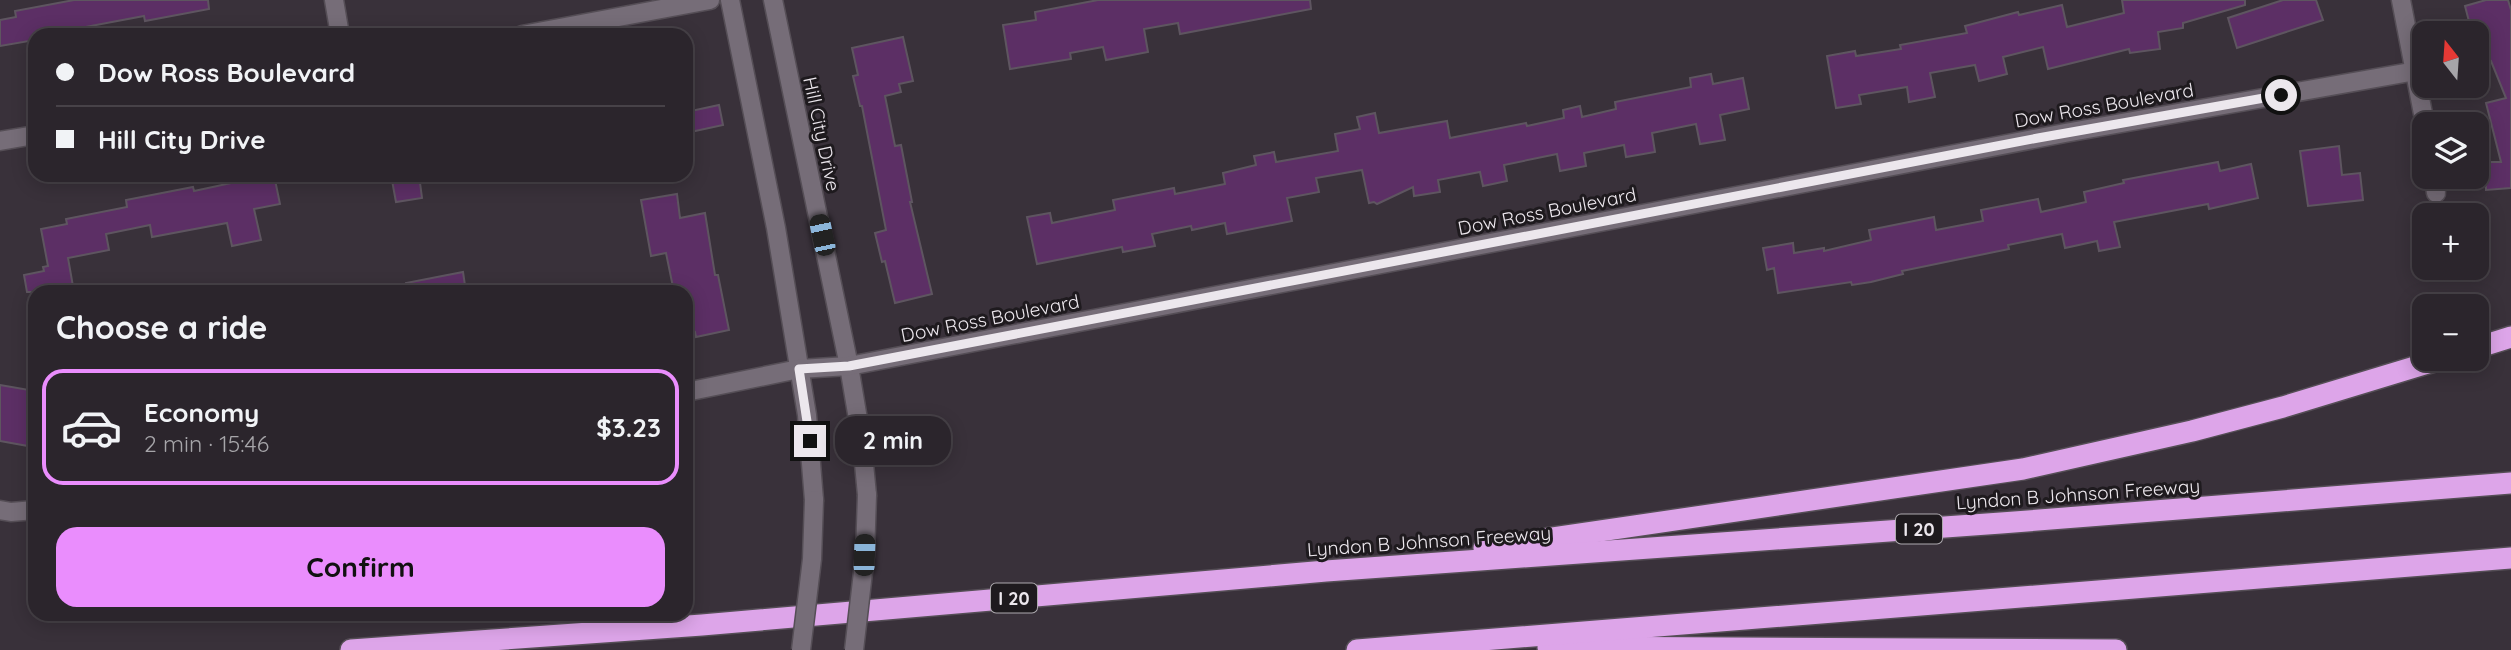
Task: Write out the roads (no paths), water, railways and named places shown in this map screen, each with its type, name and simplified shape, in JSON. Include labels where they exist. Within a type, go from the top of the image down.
[{"type":"highway","points":[[2489,344],[2511,337]]},
{"type":"highway","points":[[1326,571],[2036,466],[2192,432],[2412,368]]},
{"type":"highway","name":"Lyndon B Johnson Freeway","points":[[351,650],[702,625],[1326,571],[2511,483]]},
{"type":"highway","points":[[1357,650],[2511,558]]},
{"type":"highway","points":[[1394,647],[2116,650]]},
{"type":"street","points":[[334,0],[339,28]]},
{"type":"street","points":[[560,28],[710,0]]},
{"type":"street","points":[[730,0],[776,228],[807,415],[814,500],[812,559],[801,650]]},
{"type":"street","name":"Hill City Drive","points":[[773,0],[849,366],[862,443],[866,495],[864,555],[854,650]]},
{"type":"street","points":[[2400,0],[2412,53]]},
{"type":"street","name":"Dow Ross Boulevard","points":[[693,391],[799,369],[849,366],[2065,133],[2412,72]]},
{"type":"street","points":[[0,141],[28,136]]},
{"type":"street","points":[[0,510],[28,511]]}]
